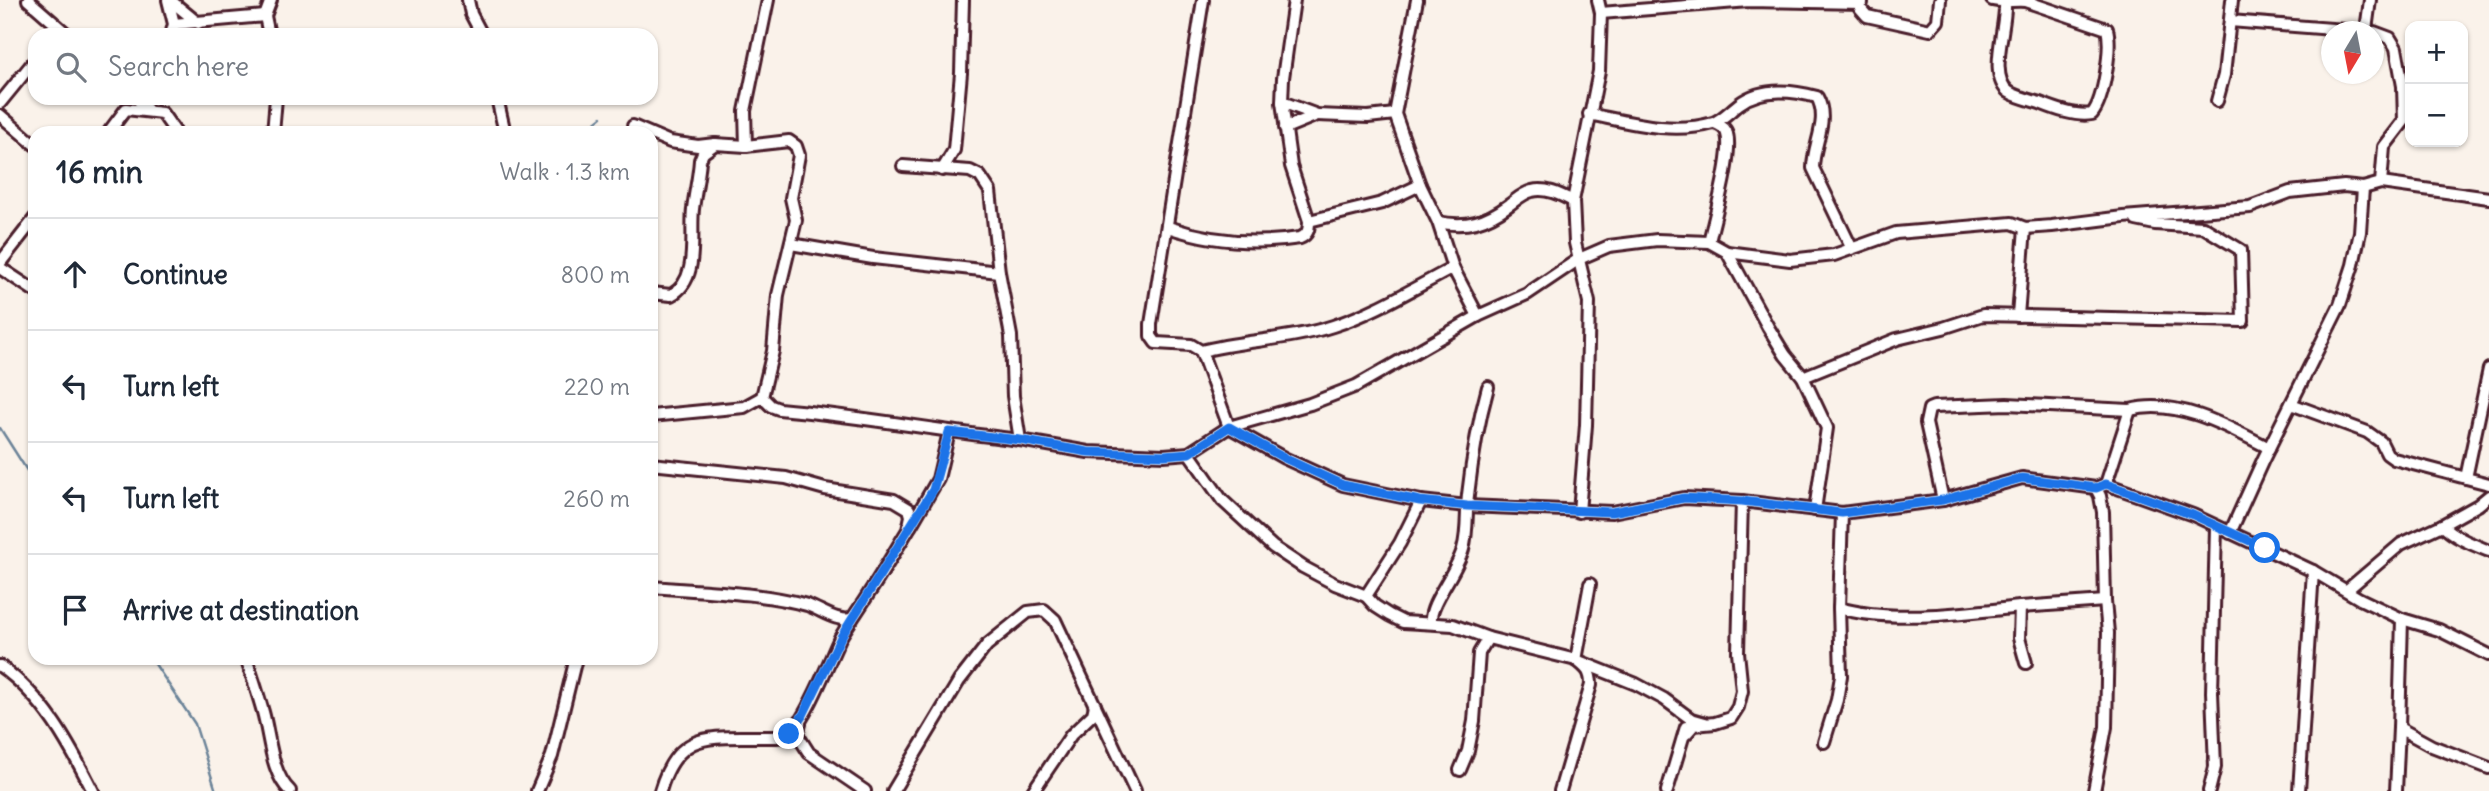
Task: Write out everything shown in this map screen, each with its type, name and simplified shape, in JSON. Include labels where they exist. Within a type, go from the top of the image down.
[{"type":"street","points":[[29,0],[56,28]]},
{"type":"street","points":[[169,0],[198,23]]},
{"type":"street","points":[[169,0],[173,28]]},
{"type":"street","points":[[268,28],[265,16],[271,0]]},
{"type":"street","points":[[468,0],[478,28]]},
{"type":"street","points":[[746,146],[745,111],[768,0]]},
{"type":"street","points":[[942,170],[954,149],[961,73],[963,0]]},
{"type":"street","points":[[1203,0],[1151,336],[1156,342],[1191,345],[1201,351],[1229,427],[1326,479],[1370,492],[1420,501],[1579,512],[1612,512],[1684,498],[1742,501],[1842,513],[1943,500],[2022,478],[2101,486],[2163,503],[2313,572],[2402,619],[2439,630],[2489,655]]},
{"type":"street","points":[[1168,227],[1208,237],[1255,243],[1300,238],[1308,231],[1309,221],[1291,166],[1282,102],[1294,0]]},
{"type":"street","points":[[1417,0],[1395,114],[1420,185],[1438,222],[1453,268],[1478,316]]},
{"type":"street","points":[[1579,512],[1586,425],[1589,302],[1575,243],[1573,201],[1599,71],[1601,13],[1598,0]]},
{"type":"street","points":[[1601,13],[1749,1],[1862,2],[1860,8],[1867,16],[1930,30],[1938,21],[1940,0]]},
{"type":"street","points":[[1993,0],[2005,3],[2012,0],[2025,1],[2107,29],[2110,39],[2109,54],[2098,103],[2092,114],[2083,116],[2045,105],[2009,92],[2001,82],[1999,59],[2005,3]]},
{"type":"street","points":[[2217,101],[2224,75],[2232,0]]},
{"type":"street","points":[[2370,0],[2370,21]]},
{"type":"street","points":[[180,28],[198,23],[265,16]]},
{"type":"street","points":[[2230,21],[2321,29]]},
{"type":"street","points":[[2381,183],[2384,147],[2404,121],[2403,86],[2396,48],[2390,38],[2384,36]]},
{"type":"street","points":[[0,103],[28,69]]},
{"type":"street","points":[[1715,123],[1747,98],[1761,93],[1779,91],[1817,97],[1823,107],[1813,168],[1851,247]]},
{"type":"street","points":[[1282,102],[1317,115],[1368,117],[1395,114]]},
{"type":"street","points":[[142,105],[147,110]]},
{"type":"street","points":[[147,110],[148,105]]},
{"type":"street","points":[[274,126],[275,105]]},
{"type":"street","points":[[499,105],[504,126]]},
{"type":"street","points":[[113,126],[126,109],[162,113],[171,126]]},
{"type":"street","points":[[1589,114],[1668,128],[1715,123],[1722,126],[1727,133],[1727,157],[1709,243]]},
{"type":"street","points":[[0,115],[28,139]]},
{"type":"street","points":[[1285,128],[1317,115]]},
{"type":"street","points":[[658,137],[670,142],[698,146],[746,146],[789,141],[796,146],[799,155],[791,198],[796,220],[778,295],[773,351],[762,397],[744,407],[658,415]]},
{"type":"street","points":[[658,294],[671,295],[683,286],[693,241],[693,210],[700,160],[715,144]]},
{"type":"street","points":[[903,166],[970,172],[980,176],[990,191],[1010,337],[1013,396],[1020,440]]},
{"type":"street","points":[[762,397],[771,406],[779,409],[867,418],[1088,452],[1138,455],[1189,453],[1229,427],[1310,404],[1356,386],[1478,316],[1527,294],[1579,259],[1609,246],[1657,240],[1709,243],[1727,252],[1790,260],[1834,255],[1896,233],[2012,223],[2025,228],[2250,207],[2290,192],[2344,186],[2363,188],[2381,183],[2489,198]]},
{"type":"street","points":[[1309,221],[1382,203],[1420,185]]},
{"type":"street","points":[[2230,533],[2340,304],[2360,232],[2360,200],[2363,188]]},
{"type":"street","points":[[1438,222],[1452,225],[1480,222],[1533,190],[1553,191],[1573,201]]},
{"type":"street","points":[[1803,377],[1897,339],[1983,315],[2243,321],[2241,250],[2203,227],[2155,224],[2123,217]]},
{"type":"street","points":[[0,262],[28,227]]},
{"type":"street","points":[[2018,316],[2025,228]]},
{"type":"street","points":[[791,244],[873,258],[999,272]]},
{"type":"street","points":[[1727,252],[1785,355],[1803,377],[1827,428],[1815,510]]},
{"type":"street","points":[[0,268],[28,286]]},
{"type":"street","points":[[1201,351],[1233,343],[1293,336],[1332,326],[1357,317],[1453,268]]},
{"type":"street","points":[[2466,478],[2489,369]]},
{"type":"street","points":[[1432,623],[1430,615],[1433,606],[1452,577],[1463,551],[1473,457],[1488,387]]},
{"type":"street","points":[[1943,500],[1926,422],[1928,410],[1934,407],[2007,404],[2130,410],[2150,407],[2188,412],[2269,448]]},
{"type":"street","points":[[2291,404],[2367,432],[2381,442],[2387,454],[2394,459],[2489,484]]},
{"type":"street","points":[[2094,791],[2106,727],[2108,645],[2101,486],[2130,410]]},
{"type":"street","points":[[865,791],[822,763],[804,747],[797,734],[803,715],[841,637],[933,490],[949,432]]},
{"type":"street","points":[[1189,453],[1222,499],[1273,547],[1335,584],[1366,596],[1375,606],[1403,622],[1453,625],[1488,638],[1576,660],[1636,684],[1664,699],[1691,719],[1705,723]]},
{"type":"street","points":[[658,465],[786,478],[825,489],[894,500],[909,509],[911,516],[908,530]]},
{"type":"street","points":[[2347,590],[2401,544],[2442,525],[2489,496]]},
{"type":"street","points":[[1366,596],[1400,544],[1420,501]]},
{"type":"street","points":[[1686,734],[1694,725],[1731,718],[1738,707],[1742,691],[1738,652],[1738,596],[1742,501]]},
{"type":"street","points":[[1824,743],[1841,676],[1839,608],[1842,513]]},
{"type":"street","points":[[2442,525],[2457,537],[2489,551]]},
{"type":"street","points":[[2209,791],[2215,767],[2212,692],[2216,527]]},
{"type":"street","points":[[2299,791],[2313,572]]},
{"type":"street","points":[[1576,660],[1590,584]]},
{"type":"street","points":[[658,588],[780,600],[820,610],[837,618],[852,619]]},
{"type":"street","points":[[1839,608],[1856,613],[1933,615],[2105,601]]},
{"type":"street","points":[[2020,607],[2019,638],[2026,663]]},
{"type":"street","points":[[893,791],[959,681],[987,645],[1028,612],[1044,610],[1051,614],[1135,791]]},
{"type":"street","points":[[837,618],[841,637]]},
{"type":"street","points":[[2396,791],[2402,619]]},
{"type":"street","points":[[1460,770],[1468,751],[1474,721],[1479,653],[1488,638]]},
{"type":"street","points":[[1560,791],[1591,685],[1587,668],[1576,660]]},
{"type":"street","points":[[248,665],[277,770],[283,784],[290,791]]},
{"type":"street","points":[[537,791],[552,755],[574,665]]},
{"type":"street","points":[[0,666],[41,703],[67,740],[93,791]]},
{"type":"street","points":[[1033,791],[1071,735],[1093,714],[1095,705]]},
{"type":"street","points":[[1667,791],[1686,734],[1687,720],[1683,713]]},
{"type":"street","points":[[660,791],[671,762],[691,743],[713,737],[778,737],[789,734],[803,715]]},
{"type":"street","points":[[2399,728],[2432,746],[2489,768]]},
{"type":"waterway","points":[[591,126],[602,117]]},
{"type":"waterway","points":[[0,428],[28,472]]},
{"type":"waterway","points":[[156,665],[195,724],[216,791]]},
{"type":"route","points":[[789,734],[799,723],[841,637],[933,490],[949,432],[1020,440],[1088,452],[1164,455],[1189,453],[1229,427],[1326,479],[1370,492],[1467,506],[1579,512],[1612,512],[1684,498],[1742,501],[1842,513],[1874,511],[1943,500],[2022,478],[2096,488],[2106,484],[2193,515],[2265,548]]}]
